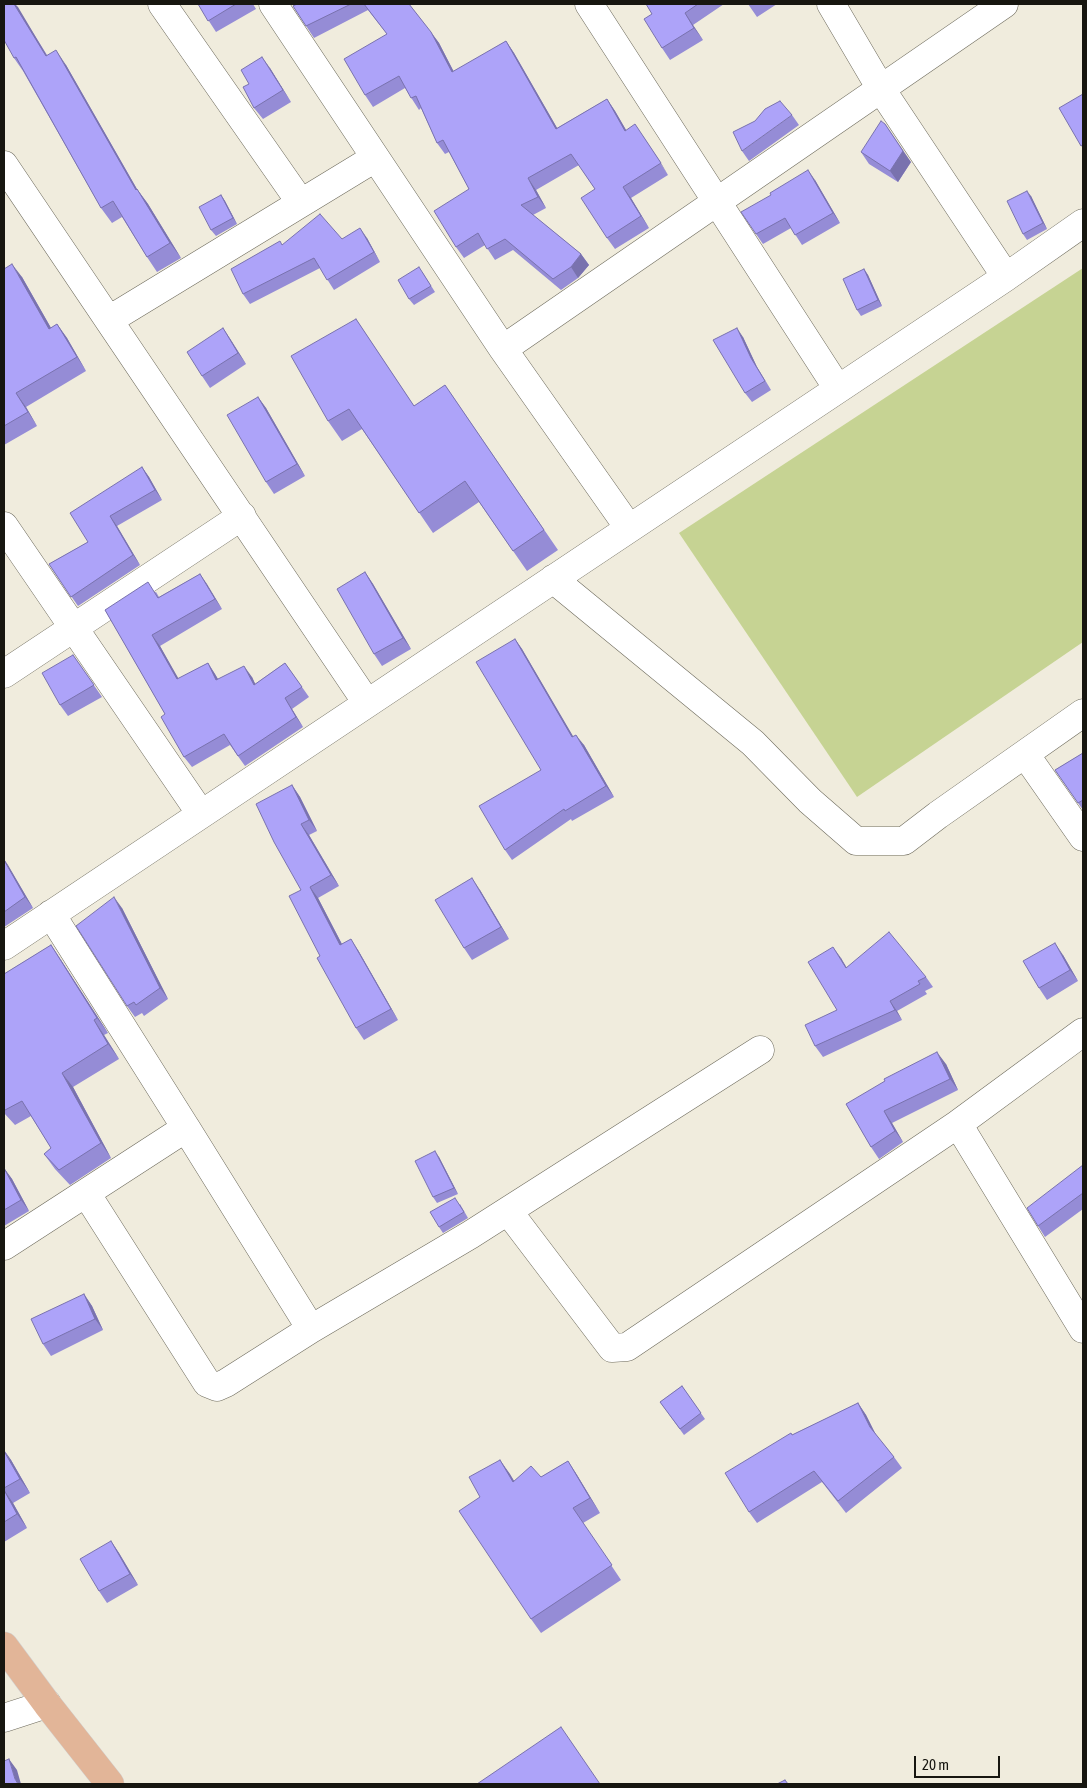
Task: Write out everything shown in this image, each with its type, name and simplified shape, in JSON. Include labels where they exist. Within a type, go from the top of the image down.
[{"type":"main road","points":[[4,1646],[110,1784]]},
{"type":"street","points":[[162,4],[301,203]]},
{"type":"street","points":[[273,4],[503,349],[629,528]]},
{"type":"street","points":[[590,4],[838,389]]},
{"type":"street","points":[[831,4],[880,89],[1006,277]]},
{"type":"street","points":[[503,349],[1004,4]]},
{"type":"street","points":[[109,320],[375,158]]},
{"type":"street","points":[[7,175],[109,320],[367,703]]},
{"type":"street","points":[[4,946],[1006,277],[1083,223]]},
{"type":"street","points":[[4,674],[242,516]]},
{"type":"street","points":[[4,526],[201,814]]},
{"type":"street","points":[[553,578],[753,743],[810,801],[856,841],[904,841],[1083,713]]},
{"type":"street","points":[[1025,754],[1083,837]]},
{"type":"street","points":[[51,914],[311,1330]]},
{"type":"street","points":[[508,1211],[612,1348],[626,1347],[958,1124],[1083,1032]]},
{"type":"street","points":[[86,1193],[206,1383],[217,1387],[508,1211],[760,1050]]},
{"type":"street","points":[[958,1124],[1083,1328]]},
{"type":"street","points":[[4,1246],[186,1128]]},
{"type":"street","points":[[4,1718],[47,1704]]},
{"type":"green space","points":[[1083,268],[1083,642],[857,797],[679,533]]},
{"type":"building","points":[[4,4],[14,4],[46,56],[56,50],[136,190],[170,243],[147,257],[113,201],[101,208],[16,57],[14,58],[4,40]]},
{"type":"building","points":[[198,4],[236,4],[208,21]]},
{"type":"building","points":[[297,4],[351,4],[306,26],[293,6]]},
{"type":"building","points":[[364,4],[409,4],[431,32],[452,72],[506,41],[556,129],[607,99],[625,131],[635,124],[661,163],[623,187],[641,216],[607,238],[581,198],[595,189],[571,154],[528,178],[538,197],[521,205],[581,254],[571,267],[553,279],[505,239],[487,249],[478,233],[456,247],[434,211],[469,189],[443,140],[437,143],[416,96],[411,98],[399,76],[365,95],[344,59],[387,34]]},
{"type":"building","points":[[646,4],[698,4],[685,13],[694,28],[662,48],[644,19],[652,14]]},
{"type":"building","points":[[262,57],[283,90],[254,108],[243,87],[249,84],[241,70]]},
{"type":"building","points":[[1083,94],[1083,145],[1081,146],[1059,108]]},
{"type":"building","points":[[780,101],[792,115],[742,151],[733,132],[755,121],[765,109]]},
{"type":"building","points":[[881,121],[903,151],[890,171],[861,152]]},
{"type":"building","points":[[808,170],[833,213],[795,235],[785,218],[756,234],[741,212],[771,195],[770,193]]},
{"type":"building","points":[[1027,191],[1043,223],[1023,234],[1007,201]]},
{"type":"building","points":[[221,195],[233,218],[211,230],[199,207]]},
{"type":"building","points":[[320,214],[342,239],[360,228],[374,252],[327,280],[314,258],[243,294],[231,269],[280,241],[282,245]]},
{"type":"building","points":[[12,264],[49,329],[57,324],[77,357],[16,393],[28,412],[4,426],[4,269]]},
{"type":"building","points":[[419,267],[431,286],[409,299],[398,280]]},
{"type":"building","points":[[864,269],[878,300],[857,310],[843,279]]},
{"type":"building","points":[[356,319],[414,406],[445,385],[544,530],[513,551],[465,481],[419,513],[349,409],[328,421],[291,356]]},
{"type":"building","points":[[223,328],[238,353],[202,376],[187,352]]},
{"type":"building","points":[[737,328],[751,358],[765,381],[745,393],[713,340]]},
{"type":"building","points":[[258,397],[297,464],[266,482],[227,415]]},
{"type":"building","points":[[142,467],[155,490],[110,516],[133,555],[71,597],[49,564],[88,542],[70,513]]},
{"type":"building","points":[[365,572],[403,638],[374,654],[337,589]]},
{"type":"building","points":[[200,574],[215,599],[152,635],[177,679],[208,663],[216,680],[244,666],[254,685],[285,663],[302,687],[285,698],[296,717],[238,756],[224,734],[184,757],[161,717],[165,714],[105,610],[148,582],[158,598]]},
{"type":"building","points":[[515,639],[572,737],[576,735],[606,786],[565,811],[564,809],[505,850],[479,806],[541,770],[476,662]]},
{"type":"building","points":[[73,655],[94,685],[60,705],[42,673]]},
{"type":"building","points":[[1083,753],[1083,800],[1078,803],[1055,770]]},
{"type":"building","points":[[292,785],[309,820],[301,824],[331,875],[310,887],[340,945],[351,939],[391,1009],[356,1028],[317,958],[320,956],[289,896],[301,890],[274,842],[256,804]]},
{"type":"building","points":[[4,860],[25,897],[4,912]]},
{"type":"building","points":[[472,878],[501,927],[464,948],[435,900]]},
{"type":"building","points":[[114,897],[160,988],[136,1005],[134,1002],[127,1006],[76,926]]},
{"type":"building","points":[[889,932],[926,977],[918,981],[920,984],[890,1001],[895,1010],[815,1046],[805,1025],[837,1010],[808,962],[833,947],[846,968]]},
{"type":"building","points":[[1055,943],[1070,970],[1039,988],[1023,961]]},
{"type":"building","points":[[51,945],[97,1018],[94,1020],[108,1044],[62,1073],[101,1143],[59,1170],[44,1154],[51,1148],[22,1101],[4,1109],[4,974]]},
{"type":"building","points":[[937,1052],[950,1079],[884,1111],[895,1131],[871,1147],[846,1104],[885,1081],[884,1079]]},
{"type":"building","points":[[435,1151],[454,1188],[433,1197],[415,1161]]},
{"type":"building","points":[[1083,1165],[1083,1193],[1038,1226],[1027,1208]]},
{"type":"building","points":[[4,1168],[21,1200],[4,1210]]},
{"type":"building","points":[[455,1198],[464,1212],[439,1227],[430,1212]]},
{"type":"building","points":[[84,1294],[95,1319],[43,1344],[31,1319]]},
{"type":"building","points":[[682,1386],[701,1413],[680,1429],[660,1402]]},
{"type":"building","points":[[858,1403],[870,1427],[894,1457],[838,1501],[814,1471],[749,1512],[725,1473],[791,1433],[792,1435]]},
{"type":"building","points":[[4,1451],[20,1479],[4,1488]]},
{"type":"building","points":[[500,1460],[513,1482],[531,1466],[541,1477],[568,1461],[590,1498],[573,1508],[612,1565],[531,1619],[459,1511],[480,1497],[469,1477]]},
{"type":"building","points":[[4,1490],[17,1514],[4,1522]]},
{"type":"building","points":[[111,1541],[130,1574],[99,1591],[80,1559]]},
{"type":"building","points":[[561,1727],[600,1784],[477,1784]]},
{"type":"building","points":[[9,1759],[18,1784],[4,1784],[4,1761]]},
{"type":"building","points":[[785,1780],[788,1784],[777,1784]]}]
